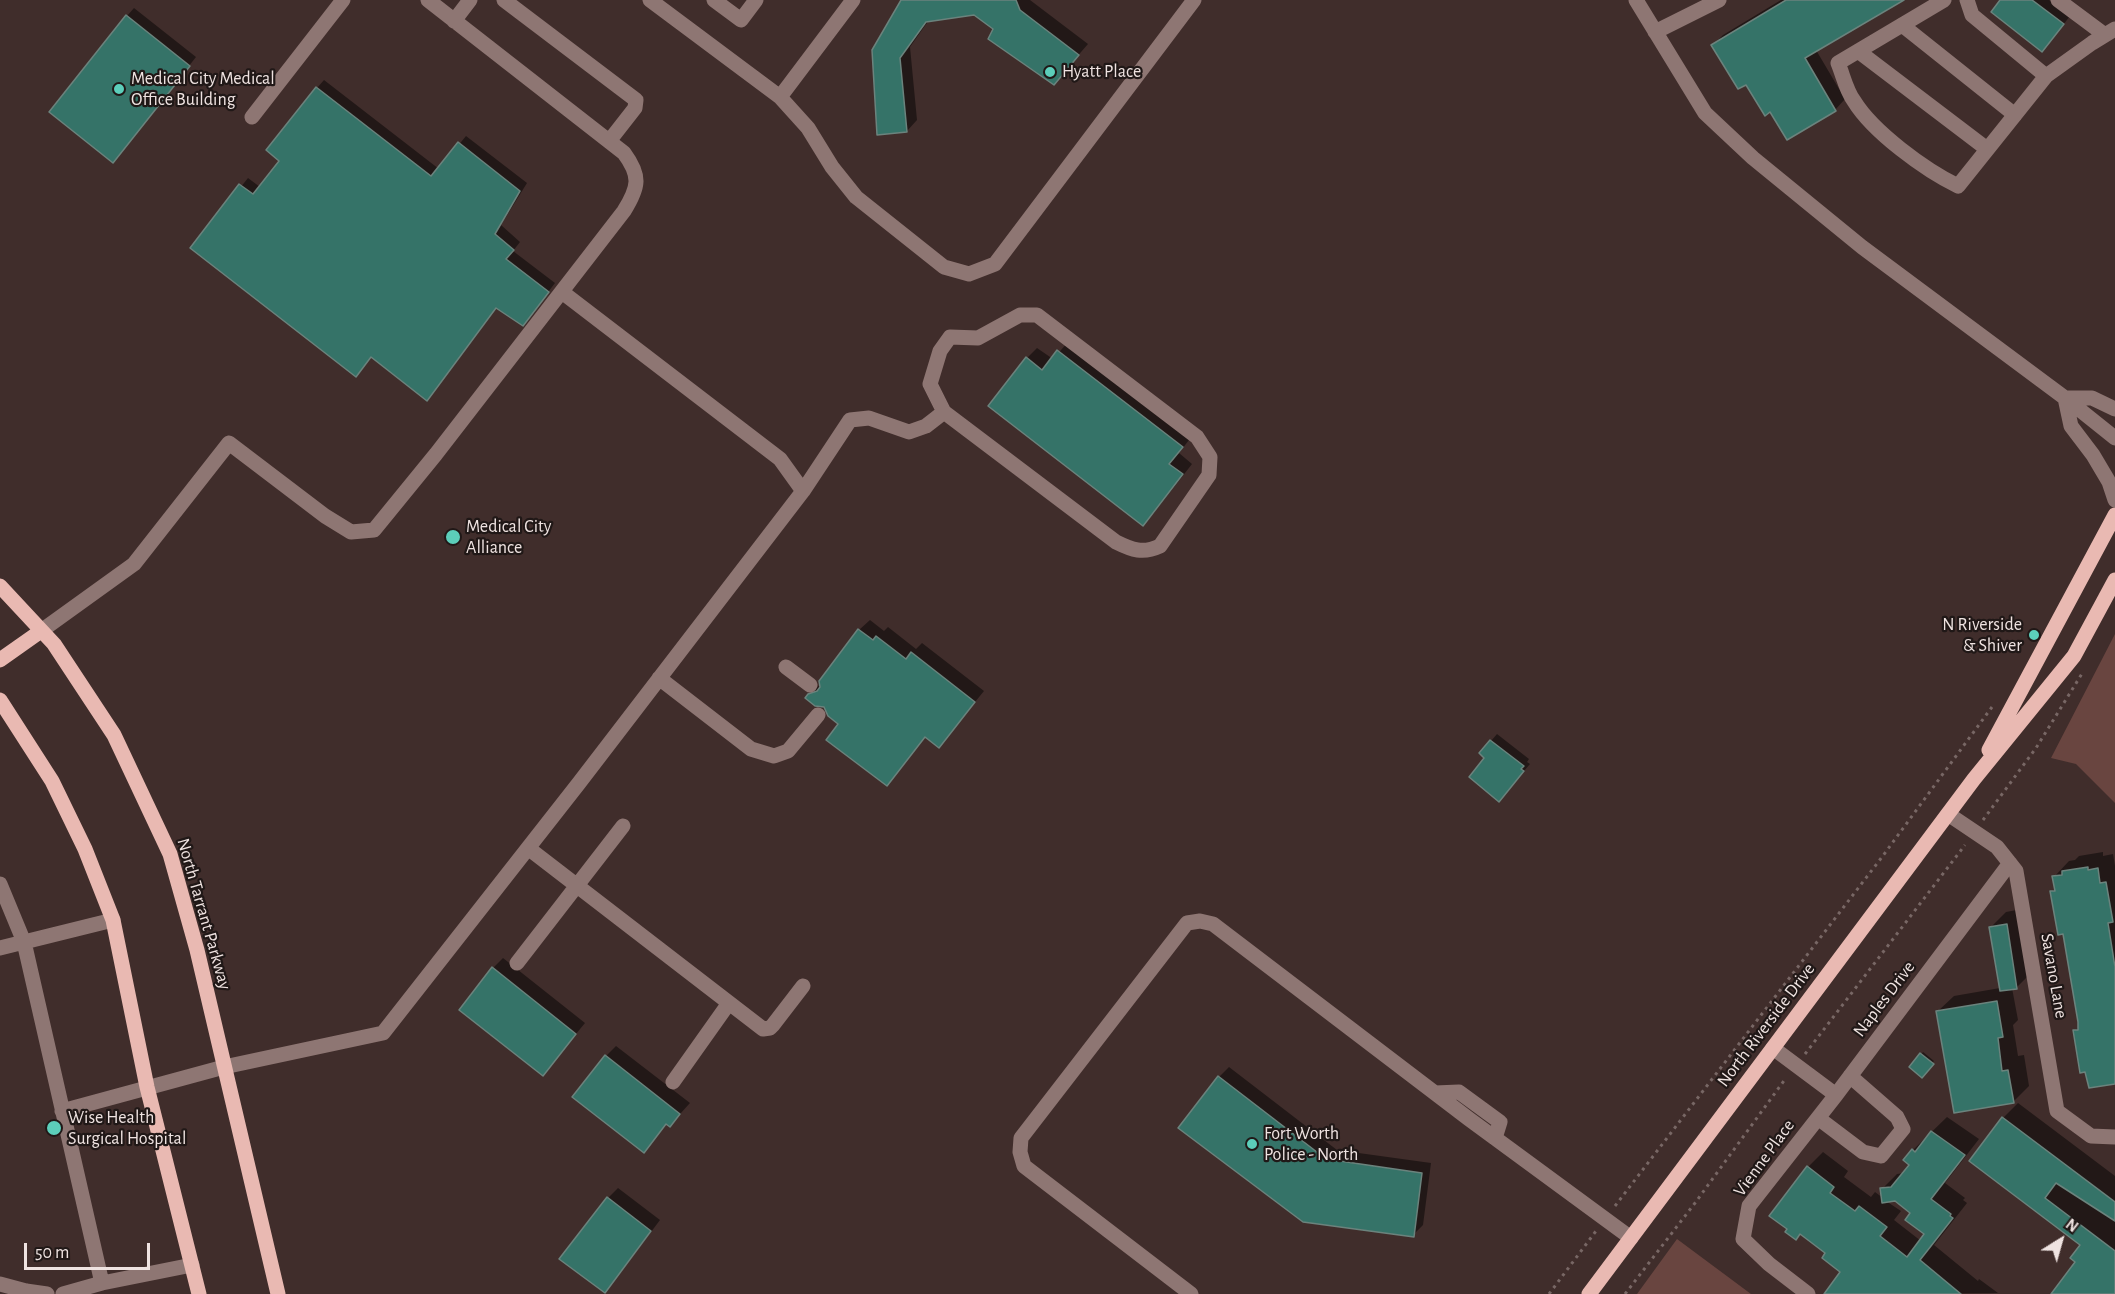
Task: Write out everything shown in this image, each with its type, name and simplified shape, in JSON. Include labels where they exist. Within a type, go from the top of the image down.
[{"type":"main road","name":"North Riverside Drive","points":[[1974,779],[2115,515]]},
{"type":"main road","name":"North Riverside Drive","points":[[1589,1294],[1974,779],[2074,656],[2115,580]]},
{"type":"main road","name":"North Tarrant Parkway","points":[[0,586],[54,644],[114,735],[170,854],[197,950],[278,1294]]},
{"type":"main road","points":[[0,660],[41,631]]},
{"type":"main road","points":[[0,700],[52,781],[85,849],[113,920],[147,1087],[199,1294]]},
{"type":"street","points":[[252,117],[343,0]]},
{"type":"street","points":[[41,631],[134,564],[229,443],[325,516],[351,532],[374,530],[436,454],[624,211],[634,194],[636,179],[635,167],[624,153],[428,0]]},
{"type":"street","points":[[454,21],[470,0]]},
{"type":"street","points":[[504,0],[636,100],[635,108],[610,140]]},
{"type":"street","points":[[650,0],[780,97],[808,128],[832,167],[856,197],[944,267],[969,274],[995,264],[1194,0]]},
{"type":"street","points":[[714,0],[741,20],[756,0]]},
{"type":"street","points":[[780,97],[853,0]]},
{"type":"street","points":[[1636,0],[1705,113],[1753,158],[1862,247],[2115,438]]},
{"type":"street","points":[[1655,32],[1719,0]]},
{"type":"street","points":[[1944,0],[1838,63],[1853,101],[1884,136],[1938,176],[1958,186],[2046,76],[2110,32],[2058,0]]},
{"type":"street","points":[[1967,0],[1972,15],[2046,76]]},
{"type":"street","points":[[1902,25],[2015,115]]},
{"type":"street","points":[[1858,51],[1987,149]]},
{"type":"street","points":[[562,292],[780,459],[803,491]]},
{"type":"street","points":[[1020,315],[1037,315],[1197,436],[1210,457],[1209,475],[1160,546],[1148,551],[1131,550],[1116,542],[944,412],[930,384],[940,351],[950,337],[978,338],[1020,315]]},
{"type":"street","points":[[2065,398],[2092,398],[2115,409]]},
{"type":"street","points":[[2065,398],[2071,426],[2093,455],[2109,482],[2115,500]]},
{"type":"street","points":[[62,1111],[224,1066],[383,1033],[803,491],[850,420],[869,418],[909,432],[926,426],[944,412]]},
{"type":"street","points":[[786,667],[810,685]]},
{"type":"street","points":[[660,678],[751,749],[774,756],[788,751],[818,715]]},
{"type":"street","name":"Savano Lane","points":[[1948,814],[1997,847],[2016,871],[2057,1111],[2091,1136],[2115,1137]]},
{"type":"street","points":[[517,963],[623,826]]},
{"type":"street","points":[[528,848],[763,1029],[770,1028],[803,986]]},
{"type":"street","name":"Naples Drive","points":[[1836,1095],[2010,863]]},
{"type":"street","points":[[0,884],[24,942],[102,1283]]},
{"type":"street","points":[[0,948],[113,920]]},
{"type":"street","points":[[1191,1294],[1024,1166],[1020,1152],[1021,1138],[1186,923],[1200,921],[1213,924],[1631,1238]]},
{"type":"street","points":[[674,1082],[729,1003]]},
{"type":"street","points":[[1773,1048],[1836,1095]]},
{"type":"street","points":[[1818,1118],[1863,1152],[1881,1156],[1904,1129],[1897,1117],[1850,1076]]},
{"type":"street","name":"Vienne Place","points":[[1808,1294],[1769,1264],[1743,1239],[1749,1206],[1836,1095]]},
{"type":"street","points":[[63,1294],[102,1283],[192,1265]]},
{"type":"street","points":[[0,1284],[47,1294]]},
{"type":"path","points":[[1625,1294],[1796,1065],[1975,832],[2036,748],[2077,684],[2086,665]]},
{"type":"path","points":[[1549,1294],[1882,857],[1997,701]]},
{"type":"shaded area","points":[[2115,634],[2115,803],[2076,764],[2051,758]]},
{"type":"shaded area","points":[[1677,1239],[1751,1294],[1637,1294]]},
{"type":"building","name":"Hyatt Place","points":[[901,0],[1016,0],[1020,10],[1079,55],[1054,85],[988,39],[993,29],[974,15],[926,22],[900,58],[907,132],[877,135],[872,50]]},
{"type":"building","points":[[1786,0],[1904,0],[1805,58],[1836,111],[1787,140],[1770,112],[1765,116],[1746,85],[1738,89],[1711,45]]},
{"type":"building","points":[[2000,0],[2032,0],[2064,24],[2042,52],[1991,12]]},
{"type":"building","name":"Medical City Medical Office Building","points":[[126,15],[190,66],[113,163],[49,112]]},
{"type":"building","points":[[316,87],[431,176],[458,142],[520,191],[495,234],[514,250],[506,259],[549,292],[523,326],[496,308],[427,401],[371,357],[356,377],[190,248],[239,184],[253,194],[279,161],[266,150]]},
{"type":"building","points":[[1057,350],[1183,447],[1169,464],[1183,474],[1143,526],[988,406],[1026,357],[1042,370]]},
{"type":"building","points":[[858,629],[873,640],[876,636],[906,659],[911,652],[975,702],[939,748],[925,737],[887,786],[826,740],[838,724],[828,716],[824,707],[815,706],[805,698],[808,694],[817,691],[820,687],[819,681]]},
{"type":"building","points":[[1490,740],[1524,766],[1521,769],[1524,771],[1499,802],[1469,777],[1484,758],[1479,753]]},
{"type":"building","points":[[2088,867],[2088,870],[2098,868],[2100,883],[2106,882],[2113,922],[2108,923],[2115,967],[2115,1084],[2089,1088],[2085,1072],[2080,1073],[2073,1030],[2078,1030],[2078,1022],[2063,934],[2058,935],[2050,891],[2055,891],[2052,876],[2062,875],[2062,871]]},
{"type":"building","points":[[2007,924],[2017,989],[2000,991],[1989,927]]},
{"type":"building","points":[[492,967],[576,1034],[543,1076],[459,1010]]},
{"type":"building","points":[[1997,1001],[2003,1037],[1998,1038],[2002,1071],[2008,1070],[2014,1103],[1954,1113],[1936,1011]]},
{"type":"building","points":[[1920,1053],[1934,1064],[1922,1078],[1909,1067]]},
{"type":"building","points":[[605,1055],[680,1114],[670,1127],[666,1124],[644,1153],[572,1097]]},
{"type":"building","name":"Fort Worth Police - North","points":[[1218,1076],[1326,1159],[1422,1173],[1414,1237],[1303,1222],[1178,1128]]},
{"type":"building","points":[[2002,1117],[2115,1202],[2115,1221],[2056,1183],[2045,1198],[2115,1251],[2115,1294],[2051,1294],[2075,1262],[2070,1258],[2080,1245],[1969,1161]]},
{"type":"building","points":[[1931,1131],[1965,1155],[1931,1199],[1953,1218],[1920,1260],[1961,1294],[1824,1294],[1840,1272],[1822,1258],[1825,1253],[1800,1234],[1796,1240],[1785,1232],[1787,1229],[1769,1216],[1807,1166],[1834,1187],[1830,1193],[1855,1211],[1859,1206],[1887,1227],[1880,1236],[1907,1257],[1924,1234],[1905,1220],[1910,1213],[1895,1201],[1882,1203],[1880,1188],[1891,1187],[1909,1165],[1903,1160],[1912,1149],[1915,1152]]},
{"type":"building","points":[[607,1197],[651,1231],[605,1293],[559,1259]]},
{"type":"place","name":"Hyatt Place","points":[[1050,72]]},
{"type":"place","name":"Medical City Medical Office Building","points":[[119,89]]},
{"type":"place","name":"Medical City Alliance","points":[[453,537]]},
{"type":"place","name":"N Riverside & Shiver","points":[[2034,635]]},
{"type":"place","name":"Wise Health Surgical Hospital","points":[[54,1128]]},
{"type":"place","name":"Fort Worth Police - North","points":[[1252,1144]]}]
